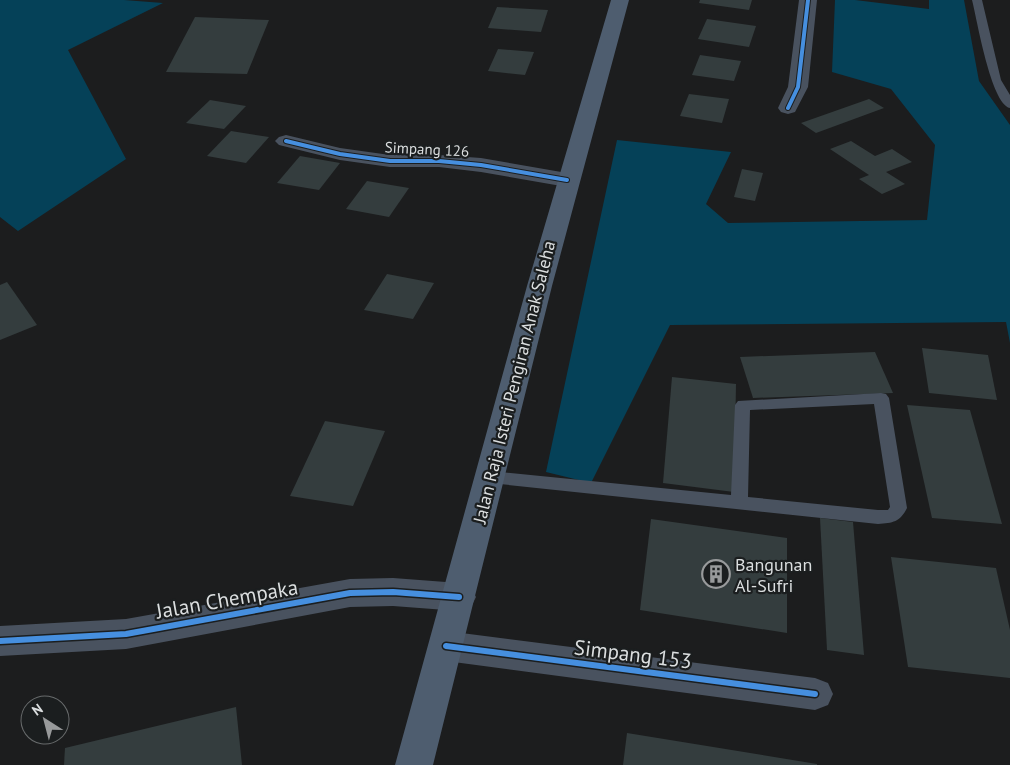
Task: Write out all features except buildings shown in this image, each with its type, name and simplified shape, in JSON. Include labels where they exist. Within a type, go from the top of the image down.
[{"type":"main road","name":"Jalan Raja Isteri Pengiran Anak Saleha","points":[[414,765],[567,180],[620,0]]},
{"type":"street","points":[[788,108],[798,87],[808,0]]},
{"type":"street","name":"Simpang 126","points":[[286,141],[340,154],[390,161],[439,161],[482,165],[567,180]]},
{"type":"street","name":"Jalan Chempaka","points":[[0,641],[126,634],[350,594],[393,592],[459,597]]},
{"type":"street","name":"Simpang 153","points":[[446,646],[815,694]]},
{"type":"lane","points":[[977,0],[996,80],[1010,105]]},
{"type":"lane","points":[[490,477],[739,503],[878,517],[893,516],[899,508],[881,398],[743,405],[739,503]]},
{"type":"shaded area","points":[[0,0],[124,0],[163,3],[68,50],[126,159],[18,231],[0,217]]},
{"type":"shaded area","points":[[835,0],[855,0],[929,9],[929,0],[964,0],[979,81],[1010,125],[1010,343],[1006,322],[670,325],[591,483],[546,472],[617,140],[731,152],[706,204],[728,223],[927,220],[935,145],[891,89],[832,72]]},
{"type":"cycle path","points":[[788,108],[798,87],[808,0]]},
{"type":"cycle path","points":[[286,141],[340,154],[390,161],[439,161],[481,165],[567,180]]},
{"type":"cycle path","points":[[0,641],[126,634],[350,593],[393,592],[459,597]]},
{"type":"cycle path","points":[[446,646],[815,694]]},
{"type":"place","name":"Bangunan Al-Sufri","points":[[716,574]]}]
